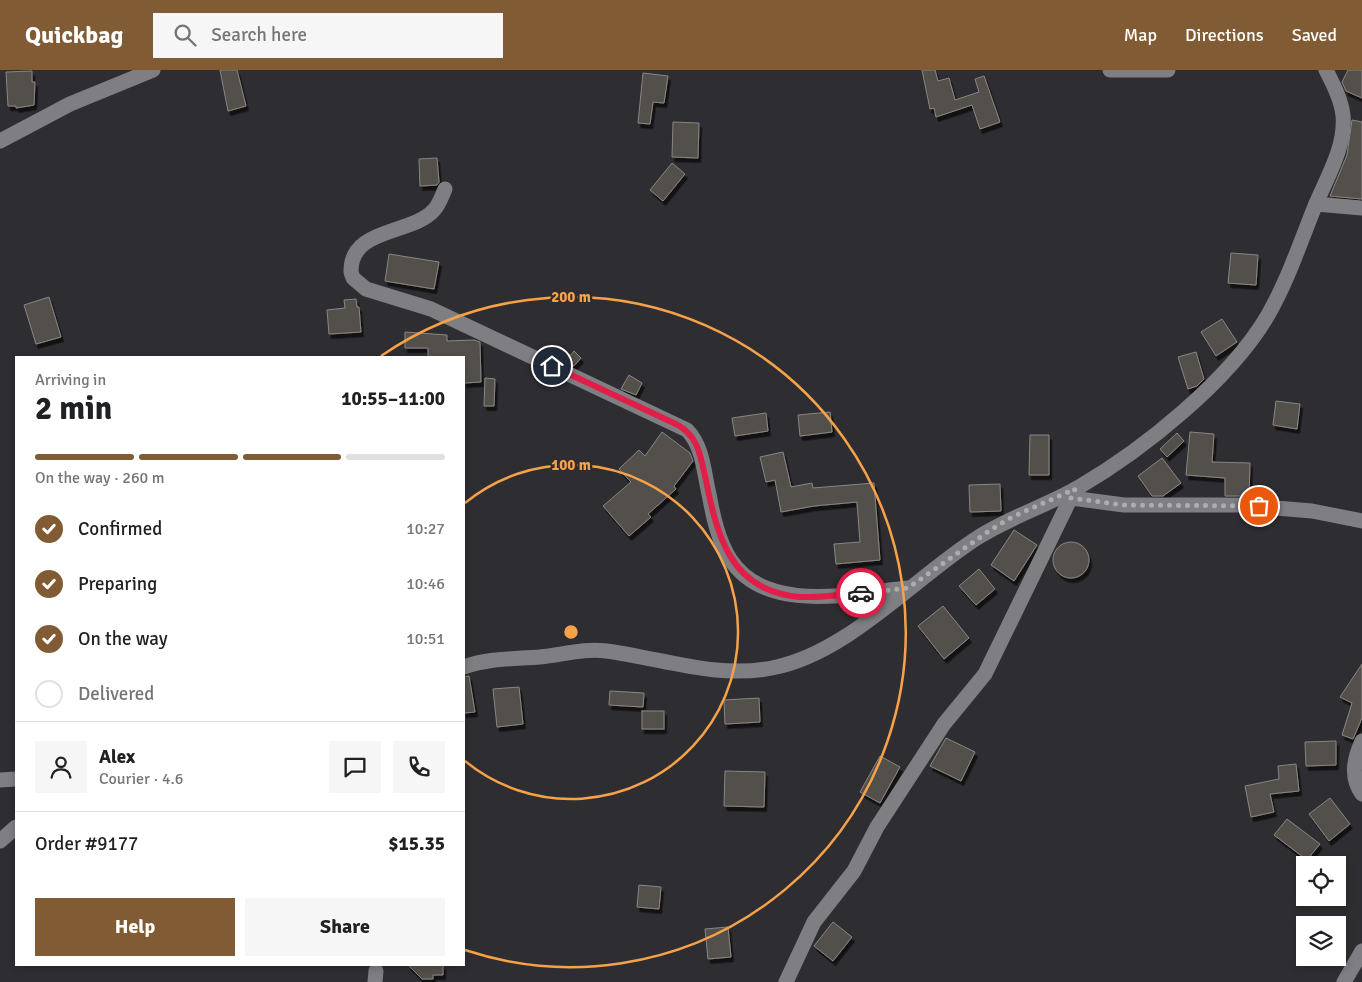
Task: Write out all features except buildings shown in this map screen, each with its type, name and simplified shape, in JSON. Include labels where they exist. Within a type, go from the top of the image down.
[{"type":"street","points":[[0,141],[70,104],[153,70]]},
{"type":"street","points":[[1110,70],[1168,70]]},
{"type":"street","points":[[465,667],[502,659],[603,650],[720,671],[774,668],[849,636],[908,588],[977,538],[1012,517],[1073,493],[1110,468],[1203,393],[1233,364],[1266,318],[1281,291],[1342,137],[1343,115],[1339,100],[1326,70]]},
{"type":"street","points":[[445,189],[435,210],[426,218],[375,237],[356,253],[351,272],[358,284],[366,289],[431,309],[687,430],[697,444],[715,522],[730,558],[739,571],[763,587],[800,597],[908,588]]},
{"type":"street","points":[[1316,204],[1362,208]]},
{"type":"street","points":[[1073,493],[1124,505],[1241,505],[1312,511],[1362,521]]},
{"type":"street","points":[[786,982],[814,922],[854,871],[877,827],[944,724],[985,674],[1073,493]]},
{"type":"street","points":[[1362,741],[1354,763],[1354,776],[1362,794]]},
{"type":"street","points":[[0,780],[15,779]]},
{"type":"street","points":[[0,841],[15,828]]},
{"type":"street","points":[[1344,982],[1362,951]]},
{"type":"way so far","points":[[861,593],[908,588],[977,538],[1012,517],[1075,489],[1071,498],[1124,505],[1259,506]]},
{"type":"route","points":[[552,366],[678,425],[693,436],[700,454],[715,522],[722,543],[739,571],[763,587],[800,597],[861,593]]}]
